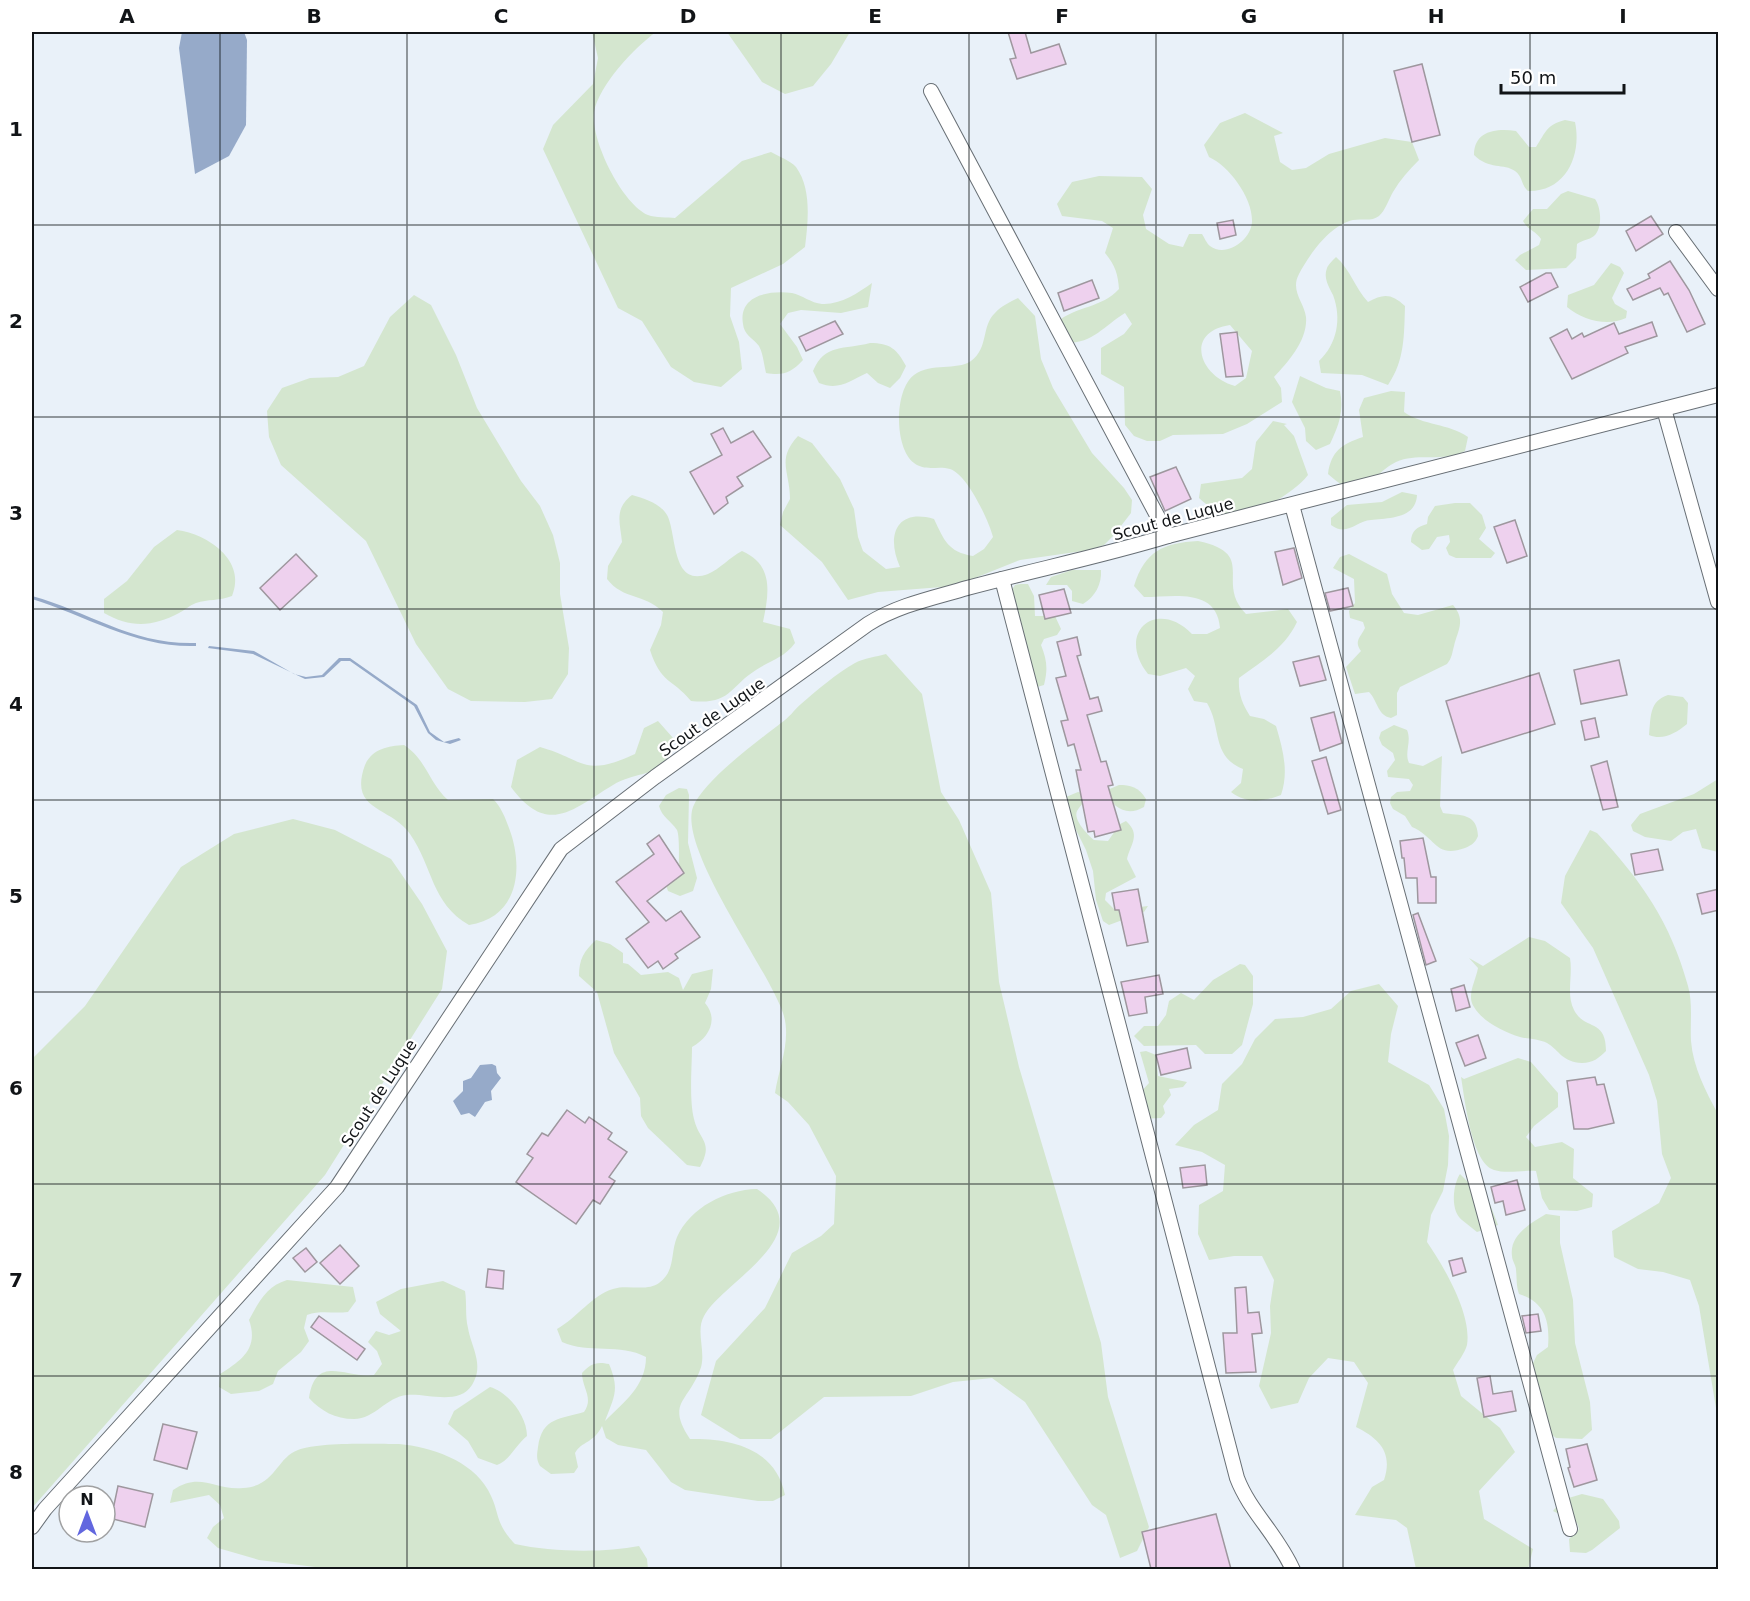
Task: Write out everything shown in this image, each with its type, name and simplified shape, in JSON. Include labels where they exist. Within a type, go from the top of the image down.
[{"type":"street","points":[[931,91],[1168,536]]},
{"type":"street","points":[[1676,232],[1719,289]]},
{"type":"street","name":"Scout de Luque","points":[[32,1527],[337,1186],[561,849],[655,777],[884,614],[1002,579],[1719,395]]},
{"type":"street","points":[[1665,409],[1719,602]]},
{"type":"street","points":[[1292,505],[1570,1529]]},
{"type":"street","points":[[1002,579],[1237,1478],[1245,1497],[1273,1532],[1293,1569]]},
{"type":"green space","points":[[592,32],[656,32],[638,47],[610,79],[597,101],[594,112],[594,124],[602,154],[618,185],[638,209],[651,216],[675,218],[742,161],[771,152],[794,165],[805,185],[808,206],[805,247],[783,264],[731,288],[730,316],[739,342],[742,369],[721,387],[694,382],[671,367],[642,321],[618,308],[543,149],[553,125],[593,84],[598,58]]},
{"type":"green space","points":[[727,32],[850,32],[831,64],[813,86],[785,94],[762,82]]},
{"type":"green space","points":[[1245,113],[1283,133],[1274,136],[1280,162],[1292,170],[1306,168],[1329,154],[1385,138],[1412,142],[1419,160],[1399,183],[1379,216],[1353,220],[1336,228],[1314,250],[1303,266],[1296,286],[1305,312],[1306,326],[1296,350],[1274,377],[1281,388],[1282,402],[1247,424],[1223,434],[1173,435],[1160,441],[1147,441],[1134,436],[1125,425],[1124,387],[1101,374],[1101,348],[1124,334],[1132,324],[1125,313],[1098,333],[1076,342],[1067,343],[1057,322],[1072,313],[1105,300],[1119,289],[1115,270],[1105,253],[1113,228],[1102,221],[1062,216],[1057,204],[1072,182],[1099,176],[1142,177],[1152,189],[1143,215],[1146,229],[1169,244],[1183,247],[1189,234],[1202,234],[1209,245],[1216,249],[1223,250],[1237,245],[1251,229],[1249,203],[1232,175],[1209,157],[1204,145],[1220,123]],"holes":[[[1230,325],[1252,351],[1246,378],[1235,386],[1223,381],[1205,364],[1202,345],[1206,336],[1216,329]]]},
{"type":"green space","points":[[1565,120],[1575,122],[1577,134],[1573,159],[1561,178],[1541,190],[1528,191],[1515,171],[1485,163],[1474,155],[1478,141],[1488,133],[1501,130],[1516,131],[1529,147],[1536,147],[1550,127]]},
{"type":"green space","points":[[1568,191],[1595,199],[1599,207],[1600,218],[1597,232],[1594,236],[1577,244],[1576,258],[1566,268],[1526,270],[1515,260],[1539,245],[1541,239],[1523,221],[1533,209],[1547,209],[1561,194]]},
{"type":"green space","points":[[1336,257],[1368,302],[1388,296],[1405,306],[1401,357],[1388,385],[1362,375],[1321,373],[1319,361],[1330,347],[1336,331],[1336,304],[1327,282],[1326,272]]},
{"type":"green space","points":[[1611,263],[1620,267],[1624,273],[1612,298],[1615,304],[1627,311],[1626,318],[1611,322],[1595,321],[1567,307],[1568,295],[1594,285]]},
{"type":"green space","points":[[872,283],[868,307],[841,313],[801,310],[788,313],[780,324],[797,347],[803,360],[795,368],[786,372],[766,373],[759,346],[744,328],[745,306],[757,296],[774,292],[796,294],[822,304],[835,303],[861,291]]},
{"type":"green space","points":[[414,295],[431,305],[456,355],[477,408],[521,481],[540,506],[553,535],[560,563],[560,594],[569,648],[568,674],[552,699],[525,702],[471,701],[448,689],[416,644],[366,541],[281,465],[269,437],[267,411],[282,388],[310,378],[338,377],[364,366],[390,317]]},
{"type":"green space","points":[[1018,298],[1035,316],[1041,359],[1053,388],[1092,453],[1132,500],[1131,513],[1104,545],[1090,550],[1020,560],[955,586],[878,592],[848,600],[822,562],[780,525],[783,512],[790,499],[786,459],[791,444],[798,436],[812,443],[840,479],[854,509],[858,537],[863,551],[886,569],[900,567],[894,545],[895,535],[903,521],[911,518],[934,519],[948,544],[965,554],[973,556],[984,549],[993,537],[982,510],[963,479],[950,469],[918,466],[907,456],[900,433],[900,405],[907,382],[914,375],[928,369],[965,364],[977,356],[991,318],[1000,308]]},
{"type":"green space","points":[[870,343],[883,344],[892,348],[906,366],[900,378],[890,388],[878,383],[867,373],[838,385],[819,383],[813,371],[823,356],[836,349]]},
{"type":"green space","points":[[1300,376],[1326,388],[1340,391],[1341,412],[1336,431],[1330,444],[1316,450],[1306,441],[1305,428],[1292,402]]},
{"type":"green space","points":[[1391,391],[1405,392],[1404,412],[1412,417],[1452,429],[1468,437],[1465,451],[1457,455],[1404,459],[1390,465],[1358,487],[1348,487],[1336,481],[1328,474],[1335,454],[1349,442],[1363,437],[1359,410],[1364,398]]},
{"type":"green space","points":[[1273,421],[1287,424],[1284,425],[1294,436],[1308,475],[1285,495],[1255,511],[1231,516],[1211,508],[1199,498],[1201,484],[1242,478],[1252,469],[1256,442]]},
{"type":"green space","points":[[1402,492],[1417,495],[1412,509],[1400,516],[1366,521],[1347,529],[1331,525],[1331,518],[1347,505],[1382,502]]},
{"type":"green space","points":[[632,495],[656,504],[667,515],[677,556],[687,573],[696,576],[708,574],[742,551],[752,557],[760,564],[767,581],[767,601],[763,622],[790,629],[795,643],[791,648],[747,676],[722,697],[704,702],[691,701],[663,675],[650,650],[661,625],[663,612],[656,606],[613,586],[607,579],[608,566],[622,542],[620,511]]},
{"type":"green space","points":[[1470,503],[1482,515],[1486,528],[1479,539],[1495,553],[1491,558],[1456,558],[1449,555],[1446,548],[1450,542],[1449,535],[1437,537],[1429,549],[1422,550],[1411,542],[1413,532],[1427,524],[1428,517],[1435,506]]},
{"type":"green space","points":[[177,530],[201,537],[222,551],[234,571],[235,583],[232,596],[196,603],[169,618],[151,623],[132,623],[104,613],[104,599],[127,581],[154,547]]},
{"type":"green space","points":[[1198,541],[1227,553],[1232,561],[1237,602],[1246,614],[1288,609],[1297,622],[1279,647],[1239,678],[1241,698],[1250,716],[1264,719],[1276,726],[1285,769],[1281,795],[1261,800],[1249,800],[1231,792],[1241,783],[1243,769],[1226,757],[1207,703],[1194,701],[1188,689],[1195,676],[1186,668],[1160,676],[1148,674],[1139,659],[1136,645],[1138,633],[1154,620],[1166,619],[1179,624],[1192,634],[1207,634],[1220,628],[1217,615],[1211,606],[1202,600],[1180,596],[1144,597],[1134,586],[1144,564],[1157,551],[1175,544]]},
{"type":"green space","points":[[1349,554],[1387,574],[1392,594],[1404,613],[1418,615],[1453,605],[1459,615],[1459,630],[1449,662],[1400,687],[1397,693],[1397,715],[1391,718],[1380,711],[1369,692],[1355,694],[1346,667],[1361,651],[1358,642],[1365,628],[1363,622],[1350,618],[1349,611],[1355,603],[1354,579],[1333,568],[1340,557]]},
{"type":"green space","points":[[1072,570],[1101,570],[1097,590],[1083,604],[1072,601],[1072,591],[1067,585],[1046,585],[1051,577]]},
{"type":"green space","points":[[1028,584],[1034,596],[1035,616],[1055,616],[1061,629],[1057,635],[1044,639],[1041,645],[1046,660],[1046,674],[1044,685],[1037,687],[1011,591],[1015,585]]},
{"type":"green space","points":[[886,654],[922,694],[941,792],[959,820],[991,893],[999,982],[1019,1067],[1101,1343],[1108,1397],[1149,1527],[1137,1551],[1120,1558],[1106,1515],[1092,1505],[1025,1402],[992,1378],[953,1382],[911,1396],[824,1397],[771,1439],[740,1439],[701,1415],[716,1361],[765,1308],[792,1253],[821,1236],[834,1224],[836,1176],[809,1125],[788,1102],[775,1093],[786,1033],[783,1013],[711,879],[699,851],[692,826],[693,807],[699,796],[720,773],[787,719],[827,682],[859,661]]},
{"type":"green space","points":[[1668,695],[1683,697],[1688,703],[1687,724],[1664,737],[1649,735],[1652,710],[1657,701]]},
{"type":"green space","points":[[658,721],[673,738],[665,761],[651,771],[613,785],[573,809],[561,814],[549,815],[537,811],[524,802],[511,787],[517,760],[540,747],[585,764],[604,765],[635,754],[644,728]]},
{"type":"green space","points":[[1394,725],[1407,730],[1409,763],[1423,766],[1442,756],[1440,806],[1443,813],[1461,815],[1471,819],[1477,828],[1478,836],[1471,845],[1455,851],[1441,849],[1412,827],[1405,816],[1393,809],[1390,803],[1391,797],[1397,792],[1410,791],[1413,785],[1409,779],[1388,777],[1387,771],[1395,760],[1393,753],[1382,745],[1379,738],[1381,732]]},
{"type":"green space","points":[[404,745],[423,764],[436,786],[448,800],[493,799],[504,816],[514,843],[516,874],[508,902],[486,920],[469,925],[456,916],[440,895],[418,846],[410,834],[393,818],[374,807],[362,792],[361,780],[365,765],[372,755],[386,748]]},
{"type":"green space","points":[[1718,779],[1718,852],[1702,848],[1696,829],[1683,832],[1671,841],[1645,837],[1633,831],[1631,825],[1640,814],[1694,794]]},
{"type":"green space","points":[[1119,785],[1137,789],[1146,799],[1144,807],[1126,811],[1116,806],[1105,791]]},
{"type":"green space","points":[[679,788],[687,789],[689,795],[688,843],[697,878],[693,891],[680,896],[668,891],[666,885],[671,879],[678,879],[678,834],[659,806],[666,795]]},
{"type":"green space","points":[[1078,792],[1085,794],[1084,802],[1077,811],[1077,819],[1094,840],[1108,841],[1120,824],[1126,821],[1131,826],[1134,839],[1127,859],[1136,877],[1106,893],[1105,900],[1115,910],[1148,906],[1144,912],[1109,925],[1103,921],[1096,900],[1093,871],[1086,850],[1070,818],[1066,797]]},
{"type":"green space","points":[[293,819],[335,830],[391,859],[422,904],[447,951],[442,989],[325,1175],[32,1508],[32,1059],[85,1006],[181,867],[234,834]]},
{"type":"green space","points":[[1590,830],[1597,833],[1613,850],[1641,885],[1673,942],[1690,993],[1691,1041],[1694,1060],[1718,1114],[1718,1420],[1699,1306],[1690,1280],[1663,1272],[1638,1269],[1614,1257],[1612,1231],[1659,1203],[1671,1178],[1662,1154],[1657,1101],[1649,1075],[1593,948],[1561,903],[1565,876]]},
{"type":"green space","points":[[1529,937],[1545,941],[1570,958],[1570,998],[1574,1010],[1584,1021],[1599,1029],[1605,1041],[1606,1051],[1596,1060],[1582,1063],[1570,1061],[1547,1043],[1520,1037],[1494,1026],[1474,1007],[1471,993],[1478,968],[1469,958],[1483,966]]},
{"type":"green space","points":[[596,940],[610,944],[623,953],[623,963],[628,964],[641,975],[668,972],[679,978],[683,990],[692,974],[713,969],[711,989],[705,1003],[712,1022],[703,1039],[692,1047],[692,1111],[696,1126],[706,1146],[700,1167],[687,1165],[648,1128],[641,1116],[640,1098],[614,1053],[597,992],[579,976],[583,956]]},
{"type":"green space","points":[[1240,964],[1245,965],[1253,976],[1253,1004],[1242,1045],[1232,1054],[1205,1054],[1196,1045],[1144,1046],[1134,1036],[1144,1026],[1158,1026],[1166,1015],[1169,1001],[1181,993],[1194,1000],[1213,980]]},
{"type":"green space","points":[[1379,984],[1398,1006],[1391,1034],[1388,1062],[1429,1085],[1444,1109],[1449,1136],[1448,1165],[1443,1191],[1431,1215],[1427,1242],[1455,1291],[1465,1319],[1467,1345],[1453,1370],[1461,1396],[1500,1428],[1515,1452],[1479,1491],[1484,1519],[1533,1549],[1528,1569],[1416,1569],[1407,1528],[1396,1520],[1355,1515],[1372,1487],[1384,1480],[1387,1462],[1378,1442],[1356,1427],[1368,1383],[1354,1362],[1328,1358],[1309,1378],[1298,1403],[1271,1409],[1259,1386],[1271,1333],[1270,1306],[1274,1280],[1262,1256],[1234,1256],[1209,1260],[1198,1234],[1199,1205],[1223,1191],[1225,1165],[1202,1152],[1175,1145],[1194,1125],[1218,1110],[1222,1084],[1242,1064],[1255,1039],[1275,1019],[1303,1017],[1331,1009],[1351,991]]},
{"type":"green space","points":[[1146,1051],[1156,1055],[1158,1076],[1187,1082],[1183,1087],[1169,1089],[1171,1095],[1163,1106],[1165,1113],[1161,1118],[1140,1119],[1140,1093],[1149,1083],[1140,1052]]},
{"type":"green space","points":[[1518,1058],[1531,1062],[1558,1093],[1558,1107],[1534,1126],[1526,1137],[1535,1147],[1562,1142],[1574,1149],[1573,1178],[1593,1194],[1592,1207],[1577,1211],[1549,1210],[1542,1198],[1536,1171],[1494,1170],[1486,1165],[1480,1155],[1470,1129],[1461,1077],[1464,1079]]},
{"type":"green space","points":[[1460,1174],[1490,1204],[1498,1225],[1477,1232],[1458,1216],[1454,1197]]},
{"type":"green space","points":[[757,1189],[775,1206],[780,1223],[775,1240],[763,1256],[714,1302],[704,1316],[701,1329],[702,1363],[679,1410],[683,1427],[690,1439],[721,1441],[750,1449],[772,1467],[780,1479],[785,1495],[773,1501],[758,1501],[685,1490],[671,1482],[646,1450],[618,1445],[606,1438],[602,1426],[595,1436],[575,1453],[578,1467],[574,1473],[551,1474],[540,1466],[537,1452],[544,1430],[554,1421],[584,1412],[587,1407],[588,1397],[582,1378],[585,1370],[597,1363],[609,1364],[615,1387],[605,1421],[633,1393],[645,1367],[646,1357],[636,1353],[626,1350],[572,1346],[562,1342],[557,1329],[605,1292],[619,1288],[649,1287],[659,1283],[668,1273],[677,1237],[691,1217],[710,1202],[721,1197]]},
{"type":"green space","points":[[1546,1214],[1560,1216],[1560,1243],[1573,1300],[1575,1343],[1590,1402],[1592,1430],[1582,1439],[1556,1438],[1546,1430],[1531,1367],[1537,1355],[1548,1347],[1547,1321],[1535,1302],[1519,1294],[1516,1268],[1512,1258],[1512,1249],[1517,1236]]},
{"type":"green space","points":[[287,1280],[353,1287],[356,1301],[348,1312],[307,1315],[304,1328],[309,1341],[301,1352],[278,1371],[273,1384],[259,1391],[231,1394],[219,1387],[220,1374],[235,1364],[250,1346],[252,1330],[249,1320],[260,1301],[274,1286]]},
{"type":"green space","points":[[443,1281],[465,1291],[467,1323],[477,1363],[476,1378],[466,1391],[451,1397],[407,1395],[393,1400],[368,1416],[354,1419],[341,1418],[329,1413],[309,1398],[313,1384],[318,1376],[325,1372],[374,1375],[382,1364],[377,1351],[368,1342],[376,1331],[389,1335],[401,1331],[380,1314],[376,1302],[401,1289]]},
{"type":"green space","points":[[490,1387],[510,1399],[524,1421],[527,1436],[505,1460],[497,1465],[478,1458],[468,1441],[448,1424],[454,1411]]},
{"type":"green space","points":[[399,1444],[437,1452],[461,1463],[471,1471],[488,1490],[503,1529],[515,1544],[577,1551],[639,1546],[647,1559],[648,1569],[315,1567],[259,1560],[218,1548],[207,1538],[213,1527],[224,1518],[220,1505],[209,1495],[170,1503],[173,1490],[192,1482],[233,1488],[254,1486],[269,1477],[291,1454],[307,1447]]},
{"type":"green space","points":[[1582,1494],[1603,1499],[1619,1521],[1620,1528],[1586,1553],[1570,1552],[1569,1539],[1579,1529],[1577,1523],[1553,1511],[1562,1500]]},
{"type":"water","points":[[182,32],[244,32],[247,40],[246,125],[229,156],[195,174],[179,48]]},
{"type":"water","points":[[32,596],[131,633],[152,639],[196,643],[196,646],[153,642],[112,630],[32,599]]},
{"type":"water","points":[[209,646],[254,651],[291,672],[253,654],[208,648]]},
{"type":"water","points":[[339,658],[350,658],[417,705],[430,732],[444,742],[459,738],[461,740],[450,744],[436,740],[428,733],[414,706],[350,661],[341,661],[324,677],[305,679],[295,674],[306,677],[322,675]]},
{"type":"water","points":[[480,1065],[496,1066],[501,1078],[491,1091],[492,1100],[485,1102],[475,1117],[469,1113],[461,1115],[453,1101],[463,1091],[463,1081],[471,1078]]},
{"type":"building","points":[[1008,32],[1025,32],[1031,53],[1059,44],[1066,64],[1017,79],[1010,59],[1016,58]]},
{"type":"building","points":[[1422,64],[1440,135],[1412,142],[1394,71]]},
{"type":"building","points":[[1651,216],[1663,234],[1636,251],[1626,231]]},
{"type":"building","points":[[1233,220],[1236,235],[1220,239],[1217,223]]},
{"type":"building","points":[[1670,261],[1689,290],[1705,324],[1687,332],[1668,293],[1664,295],[1660,288],[1633,300],[1627,289],[1650,278],[1648,274]]},
{"type":"building","points":[[1546,273],[1551,273],[1558,287],[1528,302],[1520,287]]},
{"type":"building","points":[[1092,280],[1099,298],[1064,311],[1058,293]]},
{"type":"building","points":[[835,321],[843,334],[806,351],[799,337]]},
{"type":"building","points":[[1652,322],[1657,336],[1625,347],[1628,353],[1572,379],[1550,338],[1567,329],[1572,339],[1582,333],[1584,337],[1614,323],[1619,334]]},
{"type":"building","points":[[1237,332],[1243,376],[1226,377],[1220,334]]},
{"type":"building","points":[[723,428],[731,443],[753,431],[771,457],[737,477],[743,486],[726,497],[728,503],[714,514],[690,472],[722,455],[711,434]]},
{"type":"building","points":[[1176,467],[1191,499],[1165,511],[1150,477]]},
{"type":"building","points":[[1515,520],[1527,556],[1507,563],[1494,527]]},
{"type":"building","points":[[1294,548],[1302,578],[1283,585],[1275,552]]},
{"type":"building","points":[[296,554],[317,576],[280,610],[260,588]]},
{"type":"building","points":[[1348,588],[1353,606],[1330,611],[1325,593]]},
{"type":"building","points":[[1064,589],[1071,613],[1045,619],[1039,595]]},
{"type":"building","points":[[1077,637],[1081,655],[1077,656],[1090,699],[1098,697],[1102,711],[1087,715],[1101,762],[1106,761],[1113,785],[1108,786],[1121,830],[1095,837],[1094,831],[1088,832],[1076,770],[1081,770],[1074,744],[1068,746],[1061,721],[1068,720],[1056,678],[1066,676],[1057,642]]},
{"type":"building","points":[[1319,656],[1326,680],[1300,686],[1293,662]]},
{"type":"building","points":[[1619,660],[1627,695],[1581,704],[1574,670]]},
{"type":"building","points":[[1539,673],[1555,724],[1462,753],[1446,701]]},
{"type":"building","points":[[1334,712],[1342,743],[1320,751],[1311,718]]},
{"type":"building","points":[[1595,718],[1599,737],[1585,740],[1581,721]]},
{"type":"building","points":[[1326,757],[1341,810],[1328,814],[1312,761]]},
{"type":"building","points":[[1607,761],[1618,807],[1603,810],[1591,766]]},
{"type":"building","points":[[659,835],[684,873],[647,901],[666,921],[681,911],[700,937],[675,954],[678,958],[663,969],[658,961],[648,968],[626,939],[649,922],[616,882],[654,854],[647,844]]},
{"type":"building","points":[[1423,838],[1431,877],[1436,877],[1436,903],[1418,903],[1417,878],[1406,878],[1404,858],[1402,858],[1400,841]]},
{"type":"building","points":[[1658,849],[1663,870],[1635,875],[1631,854]]},
{"type":"building","points":[[1138,889],[1148,942],[1127,946],[1119,910],[1115,910],[1112,893]]},
{"type":"building","points":[[1719,889],[1719,910],[1702,914],[1697,894]]},
{"type":"building","points":[[1418,913],[1436,961],[1426,965],[1413,915]]},
{"type":"building","points":[[1159,975],[1163,994],[1145,997],[1147,1013],[1129,1016],[1121,982]]},
{"type":"building","points":[[1464,985],[1470,1007],[1456,1011],[1451,989]]},
{"type":"building","points":[[1478,1035],[1486,1058],[1465,1066],[1456,1043]]},
{"type":"building","points":[[1187,1048],[1191,1068],[1161,1075],[1156,1055]]},
{"type":"building","points":[[1595,1077],[1597,1085],[1604,1084],[1614,1123],[1588,1129],[1574,1129],[1567,1081]]},
{"type":"building","points":[[567,1110],[585,1123],[589,1117],[612,1133],[608,1139],[627,1152],[609,1177],[615,1181],[600,1204],[593,1200],[576,1224],[516,1182],[533,1158],[527,1154],[542,1133],[548,1136]]},
{"type":"building","points":[[1205,1165],[1207,1185],[1183,1188],[1180,1168]]},
{"type":"building","points":[[1517,1180],[1525,1210],[1506,1215],[1503,1201],[1495,1203],[1491,1187]]},
{"type":"building","points":[[340,1245],[359,1266],[340,1284],[320,1263]]},
{"type":"building","points":[[306,1248],[317,1262],[305,1272],[293,1258]]},
{"type":"building","points":[[1462,1258],[1466,1272],[1453,1276],[1449,1261]]},
{"type":"building","points":[[488,1269],[504,1271],[503,1289],[486,1287]]},
{"type":"building","points":[[1246,1287],[1248,1313],[1259,1312],[1262,1333],[1252,1334],[1256,1372],[1226,1373],[1223,1333],[1237,1333],[1235,1288]]},
{"type":"building","points":[[1538,1314],[1541,1331],[1526,1333],[1522,1316]]},
{"type":"building","points":[[319,1316],[365,1349],[357,1360],[311,1327]]},
{"type":"building","points":[[1490,1376],[1493,1394],[1512,1391],[1516,1411],[1484,1417],[1477,1378]]},
{"type":"building","points":[[163,1424],[197,1432],[187,1469],[154,1460]]},
{"type":"building","points":[[1587,1444],[1597,1480],[1574,1487],[1568,1468],[1570,1467],[1566,1449]]},
{"type":"building","points":[[118,1486],[153,1494],[145,1527],[117,1520]]},
{"type":"building","points":[[1216,1514],[1231,1569],[1151,1569],[1142,1532]]}]
